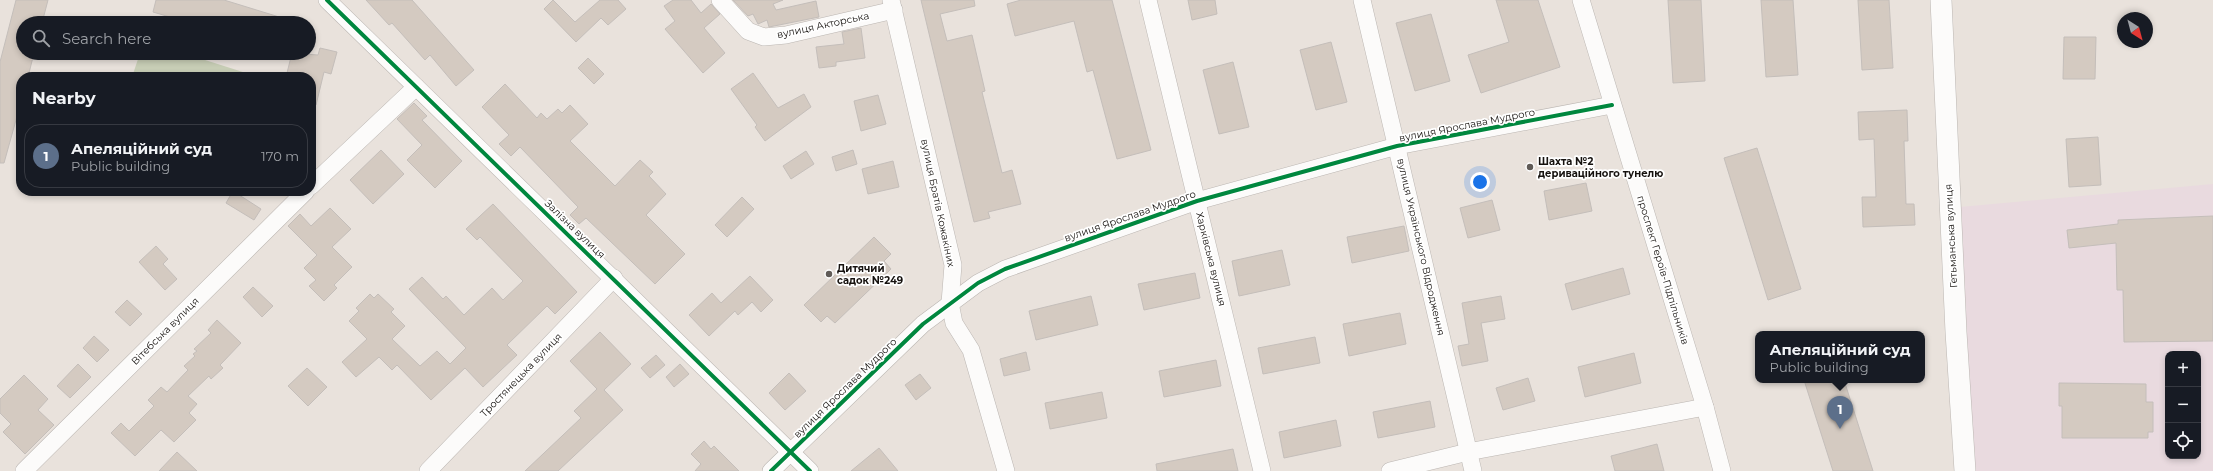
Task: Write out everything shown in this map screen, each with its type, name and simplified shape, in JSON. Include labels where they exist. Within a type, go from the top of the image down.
[{"type":"street","name":"Залізна вулиця","points":[[327,0],[416,88],[614,278],[810,471]]},
{"type":"street","name":"вулиця Акторська","points":[[720,0],[748,31],[764,36],[786,35],[892,5]]},
{"type":"street","name":"Харківська вулиця","points":[[1148,0],[1262,471]]},
{"type":"street","name":"вулиця Українського Відродження","points":[[1362,0],[1473,471]]},
{"type":"street","name":"проспект Героїв-Підпільників","points":[[1581,0],[1705,407],[1722,471]]},
{"type":"street","name":"Гетьманська вулиця","points":[[1941,0],[1956,332],[1965,471]]},
{"type":"street","name":"вулиця Братів Кожакіних","points":[[892,5],[954,265],[950,303],[954,323],[971,350],[1006,471]]},
{"type":"street","points":[[316,181],[416,88]]},
{"type":"street","name":"вулиця Ярослава Мудрого","points":[[771,471],[923,324],[978,283],[1005,269],[1197,201],[1397,146],[1612,105]]},
{"type":"street","name":"Вітебська вулиця","points":[[24,471],[301,196]]},
{"type":"street","name":"Тростянецька вулиця","points":[[428,471],[614,278]]},
{"type":"street","points":[[1390,471],[1468,452],[1705,407]]},
{"type":"shaded area","points":[[2213,184],[2213,471],[1965,471],[1949,208]]},
{"type":"green space","points":[[138,60],[205,60],[243,72],[134,72]]},
{"type":"building","points":[[16,0],[48,0],[44,16],[16,16],[16,60],[32,60],[29,72],[16,72],[16,120],[4,163],[0,163],[0,62]]},
{"type":"building","points":[[156,0],[224,0],[276,16],[166,16],[153,12]]},
{"type":"building","points":[[366,0],[412,0],[474,70],[456,86],[430,55],[425,60],[392,23],[389,25]]},
{"type":"building","points":[[553,0],[575,22],[600,0],[618,0],[626,9],[608,25],[601,18],[576,42],[544,9]]},
{"type":"building","points":[[673,0],[691,0],[701,13],[711,4],[720,14],[704,28],[725,53],[703,73],[665,29],[675,21],[664,6]]},
{"type":"building","points":[[733,0],[783,0],[773,4],[776,10],[816,1],[819,17],[769,27],[767,20],[758,24],[753,14],[748,16]]},
{"type":"building","points":[[921,0],[974,0],[975,6],[940,14],[947,41],[972,35],[985,91],[982,92],[1002,173],[1012,170],[1021,204],[988,212],[990,218],[974,222]]},
{"type":"building","points":[[1021,0],[1112,0],[1151,150],[1117,159],[1093,70],[1087,72],[1074,21],[1015,36],[1007,4]]},
{"type":"building","points":[[1188,0],[1215,0],[1217,14],[1192,20]]},
{"type":"building","points":[[1496,0],[1538,0],[1560,67],[1481,93],[1468,55],[1509,42]]},
{"type":"building","points":[[1668,0],[1701,0],[1705,81],[1673,83]]},
{"type":"building","points":[[1761,0],[1793,0],[1798,75],[1766,77]]},
{"type":"building","points":[[1858,0],[1889,0],[1893,68],[1862,70]]},
{"type":"building","points":[[1431,14],[1450,81],[1415,91],[1396,23]]},
{"type":"building","points":[[861,28],[865,58],[836,62],[836,66],[819,68],[816,47],[844,44],[842,32]]},
{"type":"building","points":[[2064,37],[2096,37],[2095,79],[2063,79]]},
{"type":"building","points":[[1331,42],[1347,102],[1316,110],[1300,50]]},
{"type":"building","points":[[320,48],[337,52],[331,74],[324,72],[316,105],[316,72],[287,72],[290,60],[316,60],[316,55],[318,55]]},
{"type":"building","points":[[588,58],[604,74],[594,84],[578,68]]},
{"type":"building","points":[[1233,62],[1249,127],[1219,134],[1203,70]]},
{"type":"building","points":[[753,73],[778,108],[804,94],[811,107],[765,141],[755,127],[757,125],[731,89]]},
{"type":"building","points":[[505,84],[537,118],[541,113],[547,119],[558,109],[562,113],[570,105],[588,124],[570,141],[615,186],[640,160],[653,172],[649,176],[666,194],[646,215],[685,254],[655,284],[586,218],[579,224],[570,215],[578,207],[520,147],[511,156],[499,144],[509,135],[482,107]]},
{"type":"building","points":[[878,95],[886,124],[861,131],[854,101]]},
{"type":"building","points":[[414,103],[427,116],[422,120],[462,161],[435,188],[407,160],[422,145],[397,119]]},
{"type":"building","points":[[1907,110],[1908,141],[1904,141],[1906,204],[1914,204],[1915,225],[1863,227],[1862,197],[1876,197],[1874,139],[1859,140],[1858,112]]},
{"type":"building","points":[[2098,137],[2101,185],[2069,187],[2066,139]]},
{"type":"building","points":[[1757,148],[1801,289],[1768,300],[1724,158]]},
{"type":"building","points":[[381,150],[404,174],[373,204],[350,180]]},
{"type":"building","points":[[853,150],[857,164],[836,171],[832,157]]},
{"type":"building","points":[[806,151],[814,164],[791,179],[783,166]]},
{"type":"building","points":[[893,161],[899,187],[868,194],[862,169]]},
{"type":"building","points":[[1586,183],[1592,211],[1549,220],[1544,191]]},
{"type":"building","points":[[230,196],[241,196],[261,209],[254,220],[226,203]]},
{"type":"building","points":[[742,197],[754,209],[727,237],[715,225]]},
{"type":"building","points":[[1492,200],[1500,230],[1468,238],[1460,208]]},
{"type":"building","points":[[493,204],[577,292],[555,314],[547,306],[507,345],[517,355],[483,387],[465,368],[431,400],[397,365],[392,370],[379,357],[356,377],[342,362],[367,339],[349,321],[359,311],[356,308],[370,294],[374,298],[378,294],[394,309],[391,312],[405,326],[392,339],[420,366],[437,351],[450,364],[466,348],[409,289],[422,277],[443,299],[446,296],[464,315],[492,288],[503,300],[523,281],[480,237],[477,240],[466,229]]},
{"type":"building","points":[[330,208],[351,229],[332,247],[352,267],[334,285],[337,288],[324,301],[309,286],[316,280],[304,268],[317,255],[288,226],[300,214],[311,226]]},
{"type":"building","points":[[2213,216],[2213,341],[2124,342],[2123,290],[2117,290],[2116,243],[2069,248],[2067,230],[2118,224],[2118,220]]},
{"type":"building","points":[[1404,226],[1409,251],[1352,263],[1347,237]]},
{"type":"building","points":[[874,237],[891,254],[884,261],[891,269],[835,323],[827,316],[821,322],[804,305]]},
{"type":"building","points":[[156,246],[168,259],[163,264],[177,279],[165,290],[139,262]]},
{"type":"building","points":[[1282,250],[1290,285],[1239,296],[1232,261]]},
{"type":"building","points":[[1623,268],[1630,294],[1572,310],[1565,284]]},
{"type":"building","points":[[1195,273],[1200,298],[1144,310],[1138,284]]},
{"type":"building","points":[[750,276],[773,300],[761,312],[752,302],[738,315],[735,311],[709,336],[689,315],[712,293],[721,303]]},
{"type":"building","points":[[253,287],[273,306],[262,317],[243,297]]},
{"type":"building","points":[[1091,296],[1098,325],[1036,340],[1029,311]]},
{"type":"building","points":[[1501,296],[1505,319],[1481,323],[1488,361],[1462,366],[1458,346],[1469,344],[1462,303]]},
{"type":"building","points":[[127,300],[142,314],[130,326],[115,312]]},
{"type":"building","points":[[1400,313],[1406,344],[1349,356],[1343,324]]},
{"type":"building","points":[[217,320],[241,343],[220,365],[223,368],[211,379],[209,376],[188,396],[197,404],[189,413],[196,420],[174,442],[161,430],[135,456],[111,433],[121,423],[129,431],[154,406],[148,400],[161,387],[167,392],[188,370],[184,366],[195,356],[193,354],[197,351],[194,349],[211,333],[208,330]]},
{"type":"building","points":[[600,332],[631,364],[604,390],[623,410],[558,471],[525,471],[581,418],[574,411],[597,389],[570,361]]},
{"type":"building","points":[[94,336],[109,350],[97,362],[83,348]]},
{"type":"building","points":[[1315,337],[1320,363],[1263,374],[1258,348]]},
{"type":"building","points":[[1026,352],[1030,370],[1004,376],[1000,359]]},
{"type":"building","points":[[1634,353],[1641,383],[1585,397],[1578,367]]},
{"type":"building","points":[[656,355],[665,365],[650,378],[641,368]]},
{"type":"building","points":[[1216,360],[1221,386],[1164,397],[1159,371]]},
{"type":"building","points":[[78,364],[91,377],[70,398],[57,386]]},
{"type":"building","points":[[680,364],[689,374],[674,387],[666,377]]},
{"type":"building","points":[[307,368],[327,387],[308,406],[288,386]]},
{"type":"building","points":[[789,373],[806,391],[785,410],[769,393]]},
{"type":"building","points":[[920,374],[931,388],[916,400],[905,385]]},
{"type":"building","points":[[24,375],[48,399],[38,410],[54,425],[25,454],[3,432],[11,424],[0,413],[0,399]]},
{"type":"building","points":[[1528,378],[1535,401],[1503,410],[1496,388]]},
{"type":"building","points":[[1805,383],[1845,383],[1873,471],[1833,471]]},
{"type":"building","points":[[2059,383],[2146,384],[2146,402],[2153,402],[2153,432],[2148,432],[2148,438],[2062,438],[2062,406],[2059,406]]},
{"type":"building","points":[[1102,392],[1107,418],[1050,429],[1045,403]]},
{"type":"building","points":[[1430,401],[1435,427],[1378,438],[1373,412]]},
{"type":"building","points":[[1336,420],[1341,446],[1284,458],[1279,432]]},
{"type":"building","points":[[704,441],[711,449],[714,446],[739,471],[695,471],[701,464],[691,454]]},
{"type":"building","points":[[1657,444],[1664,471],[1615,471],[1611,456]]},
{"type":"building","points":[[879,448],[898,471],[851,471]]},
{"type":"building","points":[[1233,449],[1238,471],[1157,471],[1156,464]]},
{"type":"building","points":[[177,452],[197,471],[159,471]]},
{"type":"cycle path","points":[[327,0],[810,471]]},
{"type":"cycle path","points":[[771,471],[923,324],[978,283],[1005,269],[1197,201],[1397,146],[1612,105]]},
{"type":"place","name":"Шахта №2 дериваційного тунелю","points":[[1530,167]]},
{"type":"place","name":"Дитячий садок №249","points":[[829,274]]},
{"type":"place","name":"Апеляційний суд","points":[[1840,429]]}]
